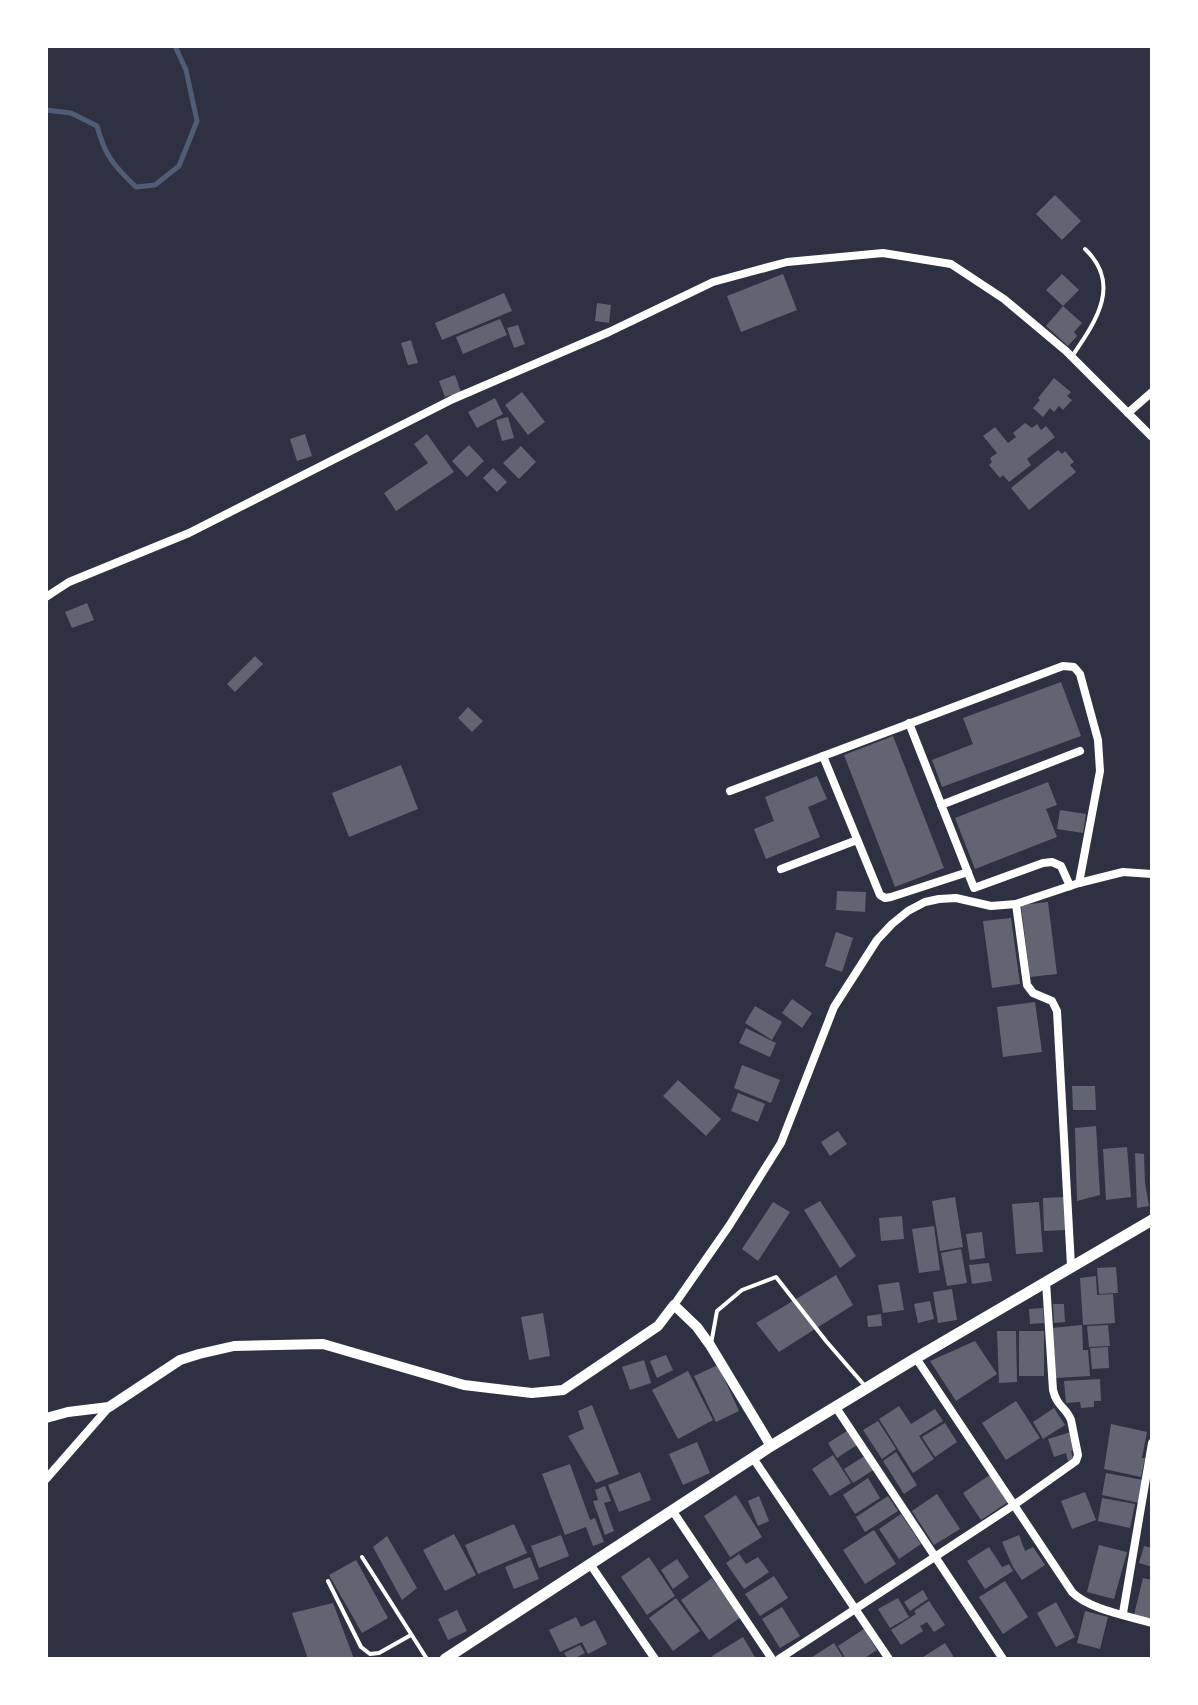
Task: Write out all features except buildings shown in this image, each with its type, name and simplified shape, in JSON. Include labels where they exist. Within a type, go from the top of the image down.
[{"type":"main road","points":[[445,1659],[835,1406],[1152,1220]]},
{"type":"street","points":[[46,597],[69,582],[189,533],[453,399],[609,332],[713,282],[787,262],[883,253],[951,264],[1004,299],[1071,357],[1152,437]]},
{"type":"street","points":[[1128,413],[1152,392]]},
{"type":"street","points":[[730,791],[1063,666],[1074,667],[1080,674],[1098,740],[1100,771],[1075,885]]},
{"type":"street","points":[[909,723],[974,888],[1052,862],[1061,866],[1075,885]]},
{"type":"street","points":[[941,805],[1080,751]]},
{"type":"street","points":[[823,756],[880,895],[885,898],[968,872]]},
{"type":"street","points":[[781,869],[857,840]]},
{"type":"street","points":[[46,1479],[109,1407],[180,1360],[234,1346],[323,1344],[464,1385],[532,1393],[563,1390],[658,1326],[674,1305],[781,1143],[834,1007],[877,940],[892,924],[908,911],[939,899],[956,898],[991,906],[1016,904],[1123,872],[1152,874]]},
{"type":"street","points":[[1016,904],[1027,985],[1033,993],[1052,1001],[1057,1011],[1071,1266]]},
{"type":"street","points":[[779,1659],[1074,1463],[1078,1455],[1071,1420],[1058,1403],[1053,1390],[1046,1282]]},
{"type":"street","points":[[674,1305],[710,1345],[771,1446]]},
{"type":"street","points":[[916,1358],[1078,1598],[1152,1623]]},
{"type":"street","points":[[835,1406],[1003,1659]]},
{"type":"street","points":[[46,1418],[109,1407]]},
{"type":"street","points":[[1123,1613],[1152,1443]]},
{"type":"street","points":[[753,1458],[889,1659]]},
{"type":"street","points":[[672,1510],[772,1659]]},
{"type":"street","points":[[590,1564],[655,1659]]},
{"type":"lane","points":[[1071,357],[1103,304],[1104,283],[1100,268],[1085,249]]},
{"type":"lane","points":[[710,1345],[717,1311],[742,1290],[776,1277],[866,1388]]},
{"type":"lane","points":[[362,1557],[427,1659]]},
{"type":"lane","points":[[328,1581],[361,1647],[370,1654],[379,1653],[411,1635]]},
{"type":"waterway","points":[[46,110],[71,113],[97,126],[107,153],[128,180],[136,187],[155,185],[179,166],[197,121],[186,70],[175,46]]}]
